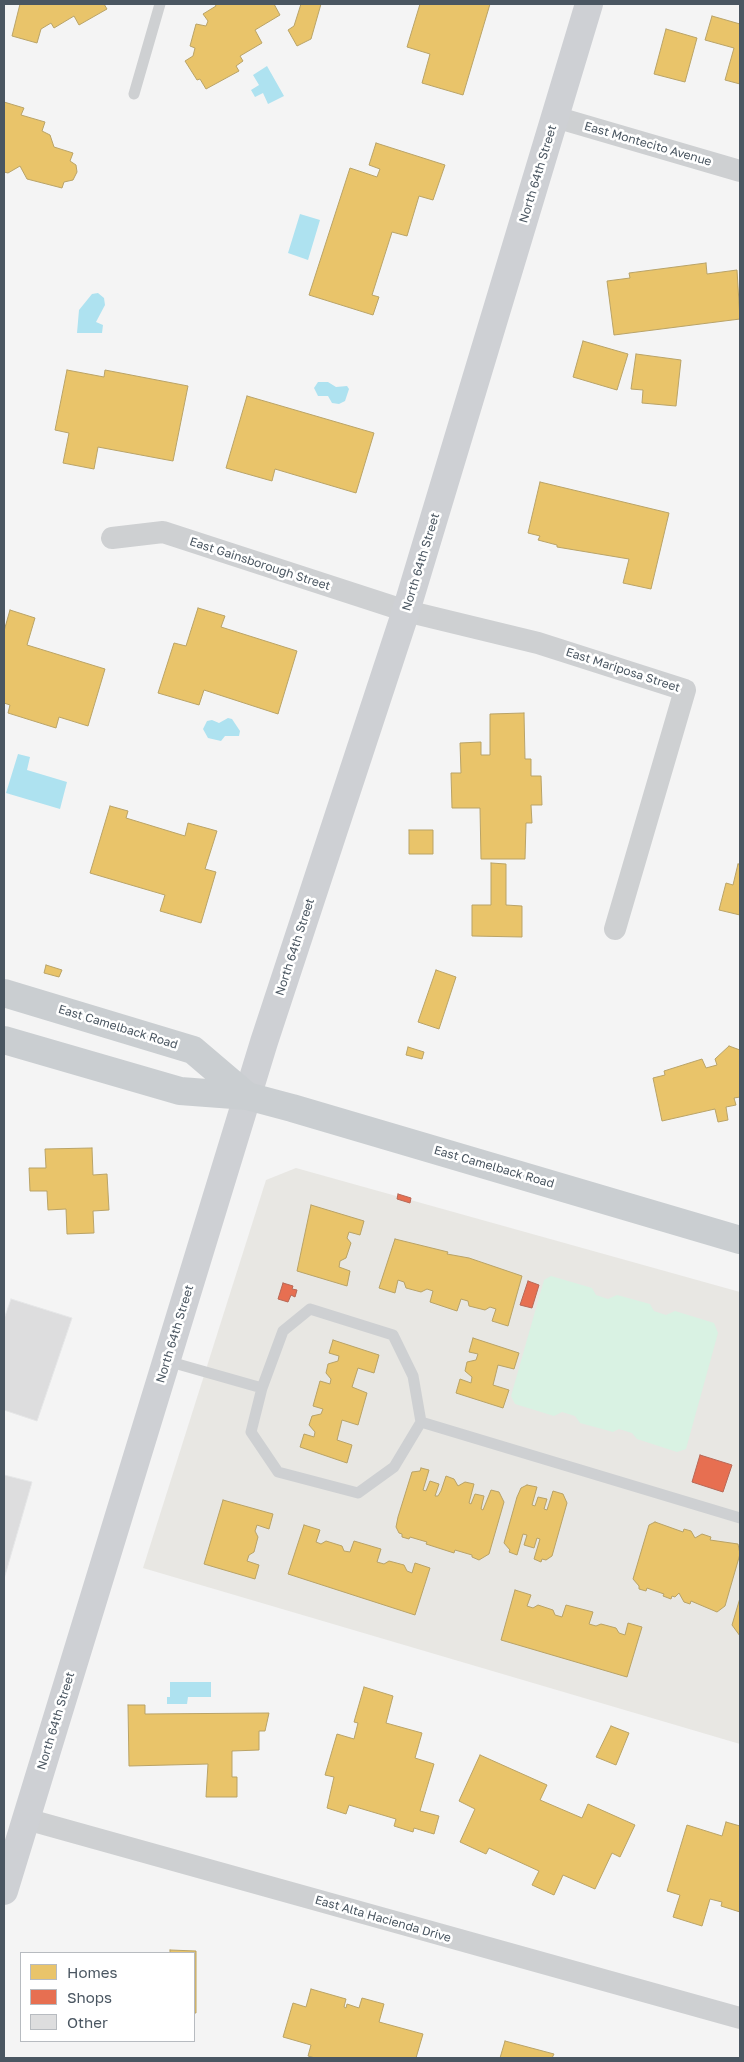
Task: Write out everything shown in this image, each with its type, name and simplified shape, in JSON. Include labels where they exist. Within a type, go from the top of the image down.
[{"type":"main road","name":"East Camelback Road","points":[[4,993],[193,1050],[247,1096]]},
{"type":"main road","name":"East Camelback Road","points":[[4,1040],[180,1091],[247,1096],[740,1240]]},
{"type":"street","name":"North 64th Street","points":[[4,1892],[247,1096],[406,611],[589,4]]},
{"type":"street","name":"East Montecito Avenue","points":[[555,117],[740,171]]},
{"type":"street","name":"East Gainsborough Street","points":[[112,538],[163,532],[406,611]]},
{"type":"street","name":"East Mariposa Street","points":[[406,611],[538,643],[685,690],[616,929]]},
{"type":"street","name":"East Alta Hacienda Drive","points":[[26,1820],[740,2018]]},
{"type":"lane","points":[[134,94],[160,4]]},
{"type":"lane","points":[[310,1309],[393,1335],[413,1376],[420,1422],[394,1467],[358,1492],[278,1472],[251,1432],[262,1388],[283,1331],[310,1309]]},
{"type":"lane","points":[[167,1360],[262,1388]]},
{"type":"lane","points":[[420,1422],[740,1518]]},
{"type":"shaded area","points":[[296,1168],[740,1292],[740,1744],[143,1568],[266,1180]]},
{"type":"green space","points":[[551,1276],[592,1288],[596,1295],[608,1299],[617,1295],[650,1304],[654,1311],[666,1315],[675,1311],[714,1323],[718,1333],[686,1449],[677,1452],[637,1439],[632,1433],[619,1429],[613,1432],[580,1423],[575,1416],[562,1412],[554,1416],[515,1404],[511,1396],[544,1280]]},
{"type":"water","points":[[267,66],[284,96],[268,104],[263,93],[255,97],[251,90],[259,85],[253,75]]},
{"type":"water","points":[[300,214],[320,220],[308,260],[288,253]]},
{"type":"water","points":[[98,293],[104,298],[105,305],[96,322],[103,325],[102,333],[77,333],[79,310],[92,294]]},
{"type":"water","points":[[318,382],[328,382],[336,387],[347,386],[349,389],[345,401],[339,404],[332,403],[328,396],[318,396],[314,388]]},
{"type":"water","points":[[228,718],[232,719],[240,731],[239,736],[225,736],[221,741],[208,738],[203,729],[207,721],[212,720],[219,723]]},
{"type":"water","points":[[18,754],[30,757],[27,770],[67,782],[60,809],[6,793]]},
{"type":"water","points":[[170,1682],[211,1682],[211,1697],[188,1697],[187,1704],[167,1704],[167,1697],[170,1697]]},
{"type":"building: Homes","points":[[20,4],[104,4],[107,9],[79,25],[74,16],[54,28],[51,23],[41,29],[37,43],[12,36]]},
{"type":"building: Homes","points":[[215,4],[274,4],[280,15],[255,30],[262,43],[240,56],[243,61],[236,66],[239,71],[206,89],[200,79],[197,80],[185,61],[193,56],[195,48],[190,46],[196,24],[206,26],[208,21],[203,14],[216,6]]},
{"type":"building: Homes","points":[[301,4],[321,4],[311,39],[297,46],[288,30],[294,26]]},
{"type":"building: Homes","points":[[420,4],[490,4],[463,95],[422,83],[430,54],[407,47]]},
{"type":"building: Homes","points":[[712,16],[740,24],[740,84],[725,80],[734,48],[705,40]]},
{"type":"building: Homes","points":[[666,29],[697,38],[685,82],[654,74]]},
{"type":"building: Homes","points":[[4,102],[24,108],[21,115],[45,122],[42,131],[50,135],[54,147],[73,153],[70,161],[76,165],[77,172],[73,180],[64,182],[62,188],[27,179],[20,166],[8,173],[4,172]]},
{"type":"building: Homes","points":[[376,143],[445,165],[433,200],[419,196],[407,236],[392,232],[372,295],[379,297],[373,315],[309,295],[350,168],[377,177],[380,169],[369,165]]},
{"type":"building: Homes","points":[[706,263],[707,274],[737,270],[740,319],[614,335],[607,281],[630,278],[629,273]]},
{"type":"building: Homes","points":[[583,341],[628,354],[617,390],[573,377]]},
{"type":"building: Homes","points":[[636,354],[681,360],[676,406],[642,403],[643,390],[631,389]]},
{"type":"building: Homes","points":[[67,370],[104,377],[105,370],[188,386],[173,461],[98,447],[94,469],[63,463],[69,433],[55,430]]},
{"type":"building: Homes","points":[[247,396],[374,433],[356,493],[275,469],[272,481],[226,468]]},
{"type":"building: Homes","points":[[540,482],[669,513],[651,589],[623,583],[629,559],[557,547],[557,545],[538,540],[540,536],[528,533]]},
{"type":"building: Homes","points":[[198,608],[225,616],[221,627],[297,651],[278,714],[204,690],[199,705],[158,693],[174,643],[186,646]]},
{"type":"building: Homes","points":[[10,610],[35,618],[27,645],[105,669],[88,726],[59,717],[56,728],[8,713],[10,705],[4,703],[4,631]]},
{"type":"building: Homes","points":[[524,713],[525,759],[531,759],[531,776],[541,776],[542,805],[531,805],[532,823],[526,823],[525,859],[481,859],[480,808],[452,808],[451,773],[461,773],[460,743],[481,742],[481,755],[490,755],[490,714]]},
{"type":"building: Homes","points":[[110,806],[128,811],[126,818],[185,836],[188,823],[217,831],[205,869],[216,872],[201,923],[160,911],[165,895],[90,873]]},
{"type":"building: Homes","points":[[409,830],[433,830],[433,854],[409,854]]},
{"type":"building: Homes","points":[[491,863],[506,864],[506,905],[522,906],[522,937],[472,936],[472,905],[491,905]]},
{"type":"building: Homes","points":[[738,864],[740,864],[740,915],[719,910],[726,883],[733,885]]},
{"type":"building: Homes","points":[[46,965],[62,970],[59,977],[44,973]]},
{"type":"building: Homes","points":[[436,970],[456,977],[439,1029],[418,1022]]},
{"type":"building: Homes","points":[[729,1046],[740,1050],[740,1097],[734,1098],[736,1105],[726,1107],[728,1120],[718,1122],[715,1109],[662,1121],[653,1078],[665,1075],[664,1071],[702,1059],[706,1068],[717,1065],[715,1059]]},
{"type":"building: Homes","points":[[408,1047],[424,1052],[422,1059],[406,1055]]},
{"type":"building: Homes","points":[[92,1148],[93,1175],[107,1174],[109,1210],[93,1211],[94,1233],[67,1234],[66,1209],[48,1210],[47,1191],[30,1191],[29,1168],[46,1168],[45,1149]]},
{"type":"building: Homes","points":[[311,1205],[364,1221],[360,1235],[349,1232],[347,1238],[351,1243],[346,1258],[340,1261],[339,1267],[350,1271],[347,1286],[297,1271]]},
{"type":"building: Homes","points":[[395,1239],[448,1252],[447,1254],[469,1258],[522,1276],[508,1326],[492,1321],[496,1309],[490,1307],[485,1310],[469,1306],[468,1301],[461,1299],[457,1311],[430,1302],[433,1291],[427,1289],[421,1292],[406,1288],[404,1282],[398,1280],[395,1293],[379,1288]]},
{"type":"building: Homes","points":[[473,1338],[519,1353],[514,1369],[498,1365],[493,1385],[509,1390],[503,1408],[456,1393],[460,1379],[471,1383],[472,1377],[465,1371],[467,1362],[476,1360],[478,1354],[469,1352]]},
{"type":"building: Homes","points":[[333,1340],[379,1355],[374,1373],[358,1368],[352,1387],[367,1393],[358,1425],[342,1420],[337,1440],[352,1445],[347,1463],[300,1447],[304,1434],[314,1437],[315,1432],[309,1425],[312,1416],[321,1414],[323,1409],[313,1406],[320,1381],[330,1384],[331,1379],[326,1373],[328,1364],[338,1361],[339,1356],[329,1353]]},
{"type":"building: Homes","points":[[421,1468],[429,1470],[423,1490],[426,1491],[430,1481],[439,1484],[435,1496],[438,1496],[441,1491],[446,1476],[454,1479],[458,1486],[465,1482],[474,1484],[469,1503],[471,1504],[475,1494],[484,1496],[481,1509],[483,1510],[491,1490],[499,1492],[504,1502],[489,1554],[479,1560],[472,1557],[472,1555],[455,1550],[454,1553],[426,1544],[427,1542],[410,1537],[409,1539],[402,1537],[402,1534],[399,1533],[396,1527],[398,1517],[412,1472],[420,1471]]},
{"type":"building: Homes","points":[[527,1485],[537,1487],[532,1505],[535,1506],[538,1497],[547,1499],[544,1509],[547,1510],[553,1491],[563,1494],[567,1503],[552,1556],[546,1560],[542,1559],[541,1562],[534,1559],[540,1539],[537,1538],[534,1548],[524,1545],[527,1535],[523,1534],[517,1555],[509,1552],[510,1550],[504,1543],[517,1497],[521,1488]]},
{"type":"building: Homes","points":[[223,1500],[273,1514],[269,1529],[257,1525],[255,1531],[258,1537],[254,1552],[249,1555],[247,1561],[259,1565],[255,1579],[204,1564]]},
{"type":"building: Homes","points":[[655,1522],[683,1532],[684,1529],[691,1531],[695,1538],[702,1534],[711,1537],[710,1540],[738,1544],[740,1554],[725,1606],[717,1612],[691,1601],[690,1604],[684,1602],[679,1593],[675,1597],[672,1596],[671,1599],[663,1596],[664,1594],[647,1588],[646,1591],[639,1589],[639,1586],[633,1579],[649,1525]]},
{"type":"building: Homes","points":[[304,1525],[320,1530],[316,1542],[321,1544],[326,1541],[342,1546],[344,1551],[350,1552],[354,1541],[381,1549],[377,1562],[384,1564],[389,1561],[404,1565],[407,1571],[412,1573],[415,1563],[430,1568],[415,1615],[288,1574]]},
{"type":"building: Homes","points":[[515,1590],[531,1595],[527,1606],[533,1608],[538,1605],[553,1610],[555,1615],[562,1617],[566,1605],[593,1612],[589,1624],[596,1626],[601,1624],[616,1628],[619,1633],[625,1635],[628,1623],[642,1627],[627,1677],[501,1640]]},
{"type":"building: Homes","points":[[740,1598],[740,1636],[732,1625]]},
{"type":"building: Homes","points":[[364,1687],[393,1696],[386,1723],[422,1733],[415,1758],[434,1764],[420,1811],[439,1816],[434,1834],[414,1828],[413,1832],[394,1826],[396,1819],[349,1805],[346,1814],[327,1808],[334,1777],[325,1775],[337,1734],[354,1739],[358,1723],[354,1722]]},
{"type":"building: Homes","points":[[128,1705],[145,1705],[145,1714],[269,1713],[265,1731],[259,1731],[259,1750],[232,1751],[232,1777],[237,1777],[237,1797],[206,1797],[208,1764],[129,1766]]},
{"type":"building: Homes","points":[[611,1726],[629,1733],[616,1765],[596,1757]]},
{"type":"building: Homes","points":[[480,1755],[547,1785],[540,1800],[582,1818],[588,1804],[635,1825],[620,1857],[612,1853],[595,1889],[563,1875],[554,1895],[532,1885],[539,1871],[489,1848],[486,1854],[460,1842],[475,1809],[459,1801]]},
{"type":"building: Homes","points":[[726,1822],[740,1826],[740,1912],[721,1906],[722,1902],[710,1899],[702,1926],[673,1917],[680,1895],[667,1891],[687,1825],[722,1836]]},
{"type":"building: Homes","points":[[170,1950],[196,1951],[196,2013],[195,1952],[170,1952]]},
{"type":"building: Homes","points":[[311,1989],[346,1999],[344,2007],[346,2008],[347,2004],[359,2008],[362,1998],[384,2004],[379,2022],[423,2034],[416,2058],[315,2058],[308,2056],[311,2045],[283,2037],[293,2003],[306,2007]]},
{"type":"building: Homes","points":[[505,2041],[554,2054],[552,2058],[500,2058]]},
{"type":"building: Shops","points":[[398,1194],[411,1198],[410,1203],[397,1199]]},
{"type":"building: Shops","points":[[528,1281],[539,1285],[532,1308],[520,1305]]},
{"type":"building: Shops","points":[[283,1283],[293,1286],[292,1289],[297,1290],[295,1297],[291,1295],[288,1302],[278,1299]]},
{"type":"building: Shops","points":[[700,1455],[732,1465],[723,1492],[692,1482]]},
{"type":"building: Other","points":[[11,1299],[72,1318],[37,1421],[4,1410],[4,1319]]},
{"type":"building: Other","points":[[4,1475],[32,1482],[4,1579]]}]
